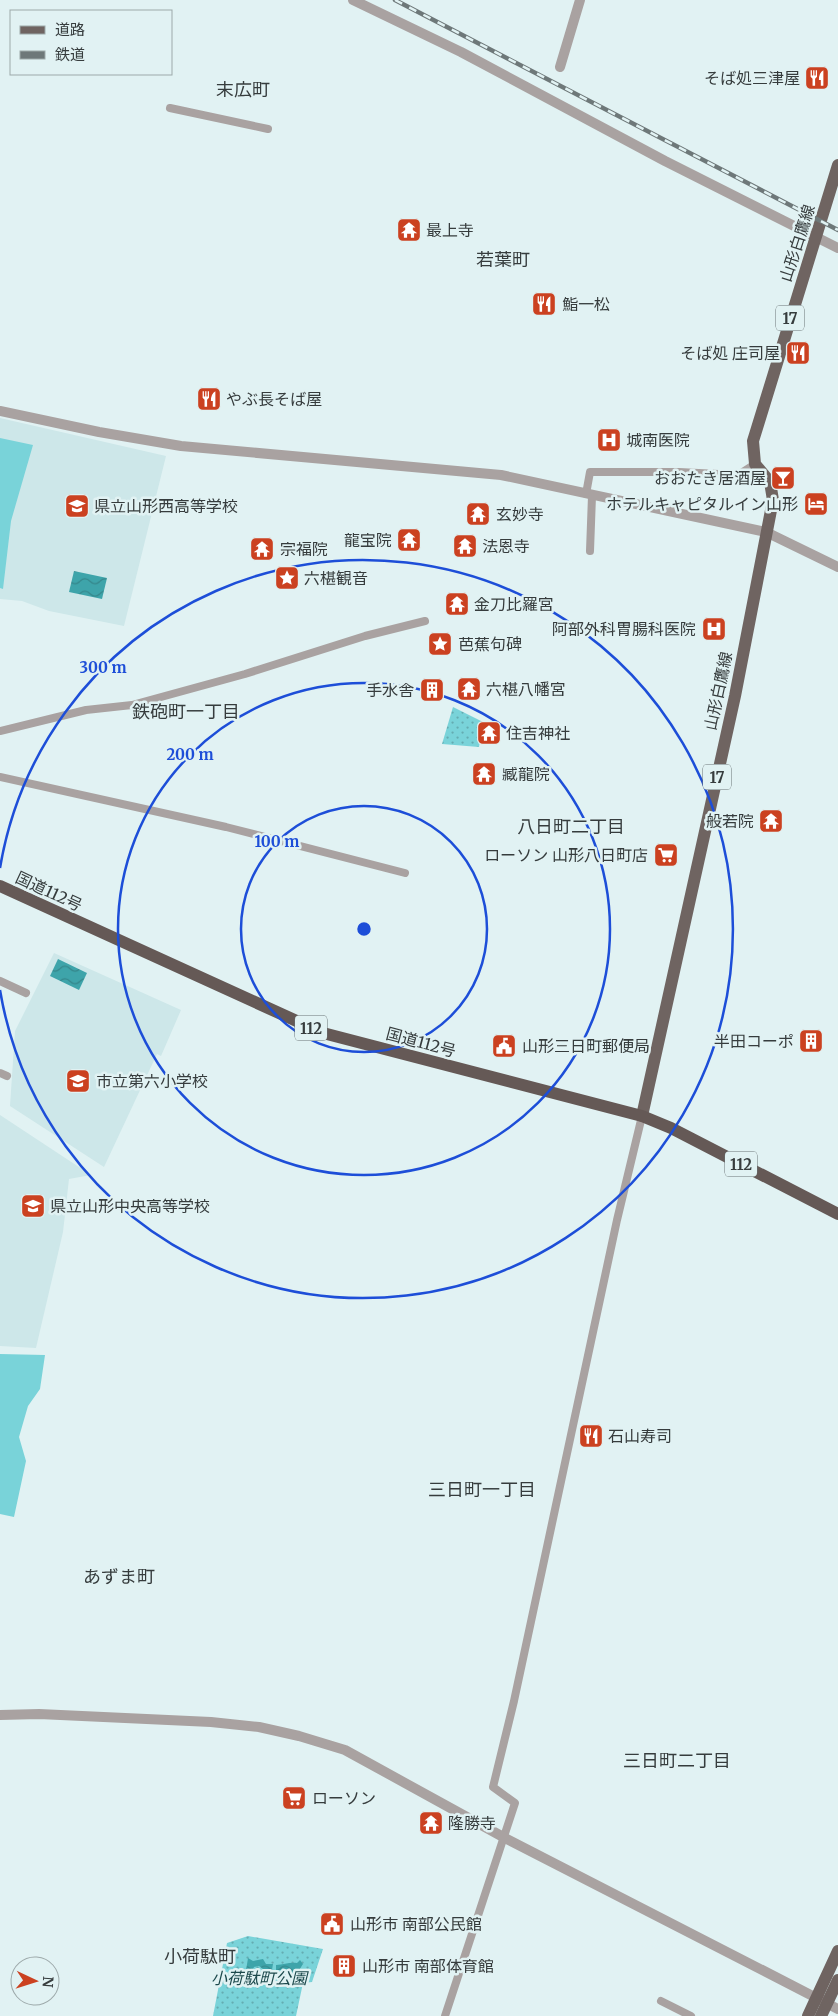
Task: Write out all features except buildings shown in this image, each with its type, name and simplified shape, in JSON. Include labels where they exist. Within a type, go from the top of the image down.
[{"type":"highway","name":"国道112号","points":[[0,886],[322,1033],[642,1116],[671,1128],[838,1214]]},
{"type":"main road","name":"山形白鷹線","points":[[642,1116],[735,696],[772,500],[770,482],[755,464],[753,442],[838,165]]},
{"type":"main road","points":[[808,2016],[827,2003],[838,1951]]},
{"type":"main road","points":[[821,2016],[838,1980]]},
{"type":"street","points":[[353,0],[461,52],[665,161],[838,248]]},
{"type":"street","points":[[560,67],[580,0]]},
{"type":"street","points":[[170,108],[268,129]]},
{"type":"street","points":[[0,411],[98,432],[181,446],[501,475],[766,532],[838,567]]},
{"type":"street","points":[[590,551],[590,472],[678,472],[738,475],[755,464]]},
{"type":"street","points":[[0,731],[78,711],[132,704],[245,674],[365,636],[425,621]]},
{"type":"street","points":[[0,777],[226,827],[405,873]]},
{"type":"street","points":[[0,981],[26,993]]},
{"type":"street","points":[[445,2016],[515,1803],[493,1787],[514,1701],[616,1220],[642,1116]]},
{"type":"street","points":[[0,1715],[39,1714],[210,1722],[279,1730],[345,1750],[505,1838],[827,2003]]},
{"type":"street","points":[[660,2001],[692,2016]]},
{"type":"shaded area","name":"県立山形西高等学校","points":[[0,418],[166,456],[124,626],[49,611],[22,601],[0,599]]},
{"type":"shaded area","name":"市立第六小学校","points":[[54,953],[181,1010],[161,1056],[157,1054],[104,1167],[10,1106],[15,1031]]},
{"type":"shaded area","name":"県立山形中央高等学校","points":[[0,1115],[91,1175],[69,1179],[63,1232],[36,1348],[0,1346]]},
{"type":"green space","points":[[0,438],[33,445],[11,521],[3,589],[0,588]]},
{"type":"green space","points":[[453,707],[483,722],[479,747],[442,744]]},
{"type":"green space","points":[[0,1354],[45,1355],[40,1389],[28,1406],[19,1437],[26,1461],[14,1517],[0,1514]]},
{"type":"green space","name":"小荷駄町公園","points":[[248,1936],[323,1949],[312,1982],[303,1983],[296,2016],[213,2016],[227,1943]]},
{"type":"water","points":[[74,571],[107,578],[102,599],[69,592]]},
{"type":"water","points":[[58,959],[87,973],[79,990],[50,976]]},
{"type":"water","points":[[248,1958],[253,1961],[263,1959],[266,1964],[273,1964],[272,1970],[263,1969],[259,1966],[254,1967],[250,1977],[245,1977]]},
{"type":"water","points":[[300,1960],[303,1964],[299,1970],[304,1973],[301,1978],[291,1979],[285,1976],[284,1970],[276,1970],[276,1965],[297,1963]]},
{"type":"railway","points":[[395,0],[838,230]]},
{"type":"place","name":"そば処三津屋","points":[[817,78]]},
{"type":"place","name":"最上寺","points":[[409,230]]},
{"type":"place","name":"鮨一松","points":[[544,304]]},
{"type":"place","name":"そば処 庄司屋","points":[[798,353]]},
{"type":"place","name":"やぶ長そば屋","points":[[209,399]]},
{"type":"place","name":"城南医院","points":[[609,440]]},
{"type":"place","name":"おおたき居酒屋","points":[[783,478]]},
{"type":"place","name":"ホテルキャピタルイン山形","points":[[816,504]]},
{"type":"place","name":"県立山形西高等学校","points":[[77,506]]},
{"type":"place","name":"玄妙寺","points":[[478,514]]},
{"type":"place","name":"龍宝院","points":[[409,540]]},
{"type":"place","name":"法恩寺","points":[[465,546]]},
{"type":"place","name":"宗福院","points":[[262,549]]},
{"type":"place","name":"六椹観音","points":[[287,578]]},
{"type":"place","name":"金刀比羅宮","points":[[457,604]]},
{"type":"place","name":"阿部外科胃腸科医院","points":[[714,629]]},
{"type":"place","name":"芭蕉句碑","points":[[440,644]]},
{"type":"place","name":"六椹八幡宮","points":[[469,689]]},
{"type":"place","name":"手水舎","points":[[432,690]]},
{"type":"place","name":"住吉神社","points":[[489,733]]},
{"type":"place","name":"臧龍院","points":[[484,774]]},
{"type":"place","name":"般若院","points":[[771,821]]},
{"type":"place","name":"ローソン 山形八日町店","points":[[666,855]]},
{"type":"place","name":"半田コーポ","points":[[811,1041]]},
{"type":"place","name":"山形三日町郵便局","points":[[504,1046]]},
{"type":"place","name":"市立第六小学校","points":[[78,1081]]},
{"type":"place","name":"県立山形中央高等学校","points":[[33,1206]]},
{"type":"place","name":"石山寿司","points":[[591,1436]]},
{"type":"place","name":"ローソン","points":[[294,1798]]},
{"type":"place","name":"隆勝寺","points":[[431,1823]]},
{"type":"place","name":"山形市 南部公民館","points":[[332,1924]]},
{"type":"place","name":"山形市 南部体育館","points":[[344,1966]]},
{"type":"district","name":"末広町","points":[[243,89]]},
{"type":"district","name":"若葉町","points":[[503,259]]},
{"type":"district","name":"鉄砲町一丁目","points":[[186,711]]},
{"type":"district","name":"八日町二丁目","points":[[571,826]]},
{"type":"district","name":"三日町一丁目","points":[[482,1489]]},
{"type":"district","name":"あずま町","points":[[119,1576]]},
{"type":"district","name":"三日町二丁目","points":[[677,1760]]},
{"type":"district","name":"小荷駄町","points":[[200,1956]]}]
